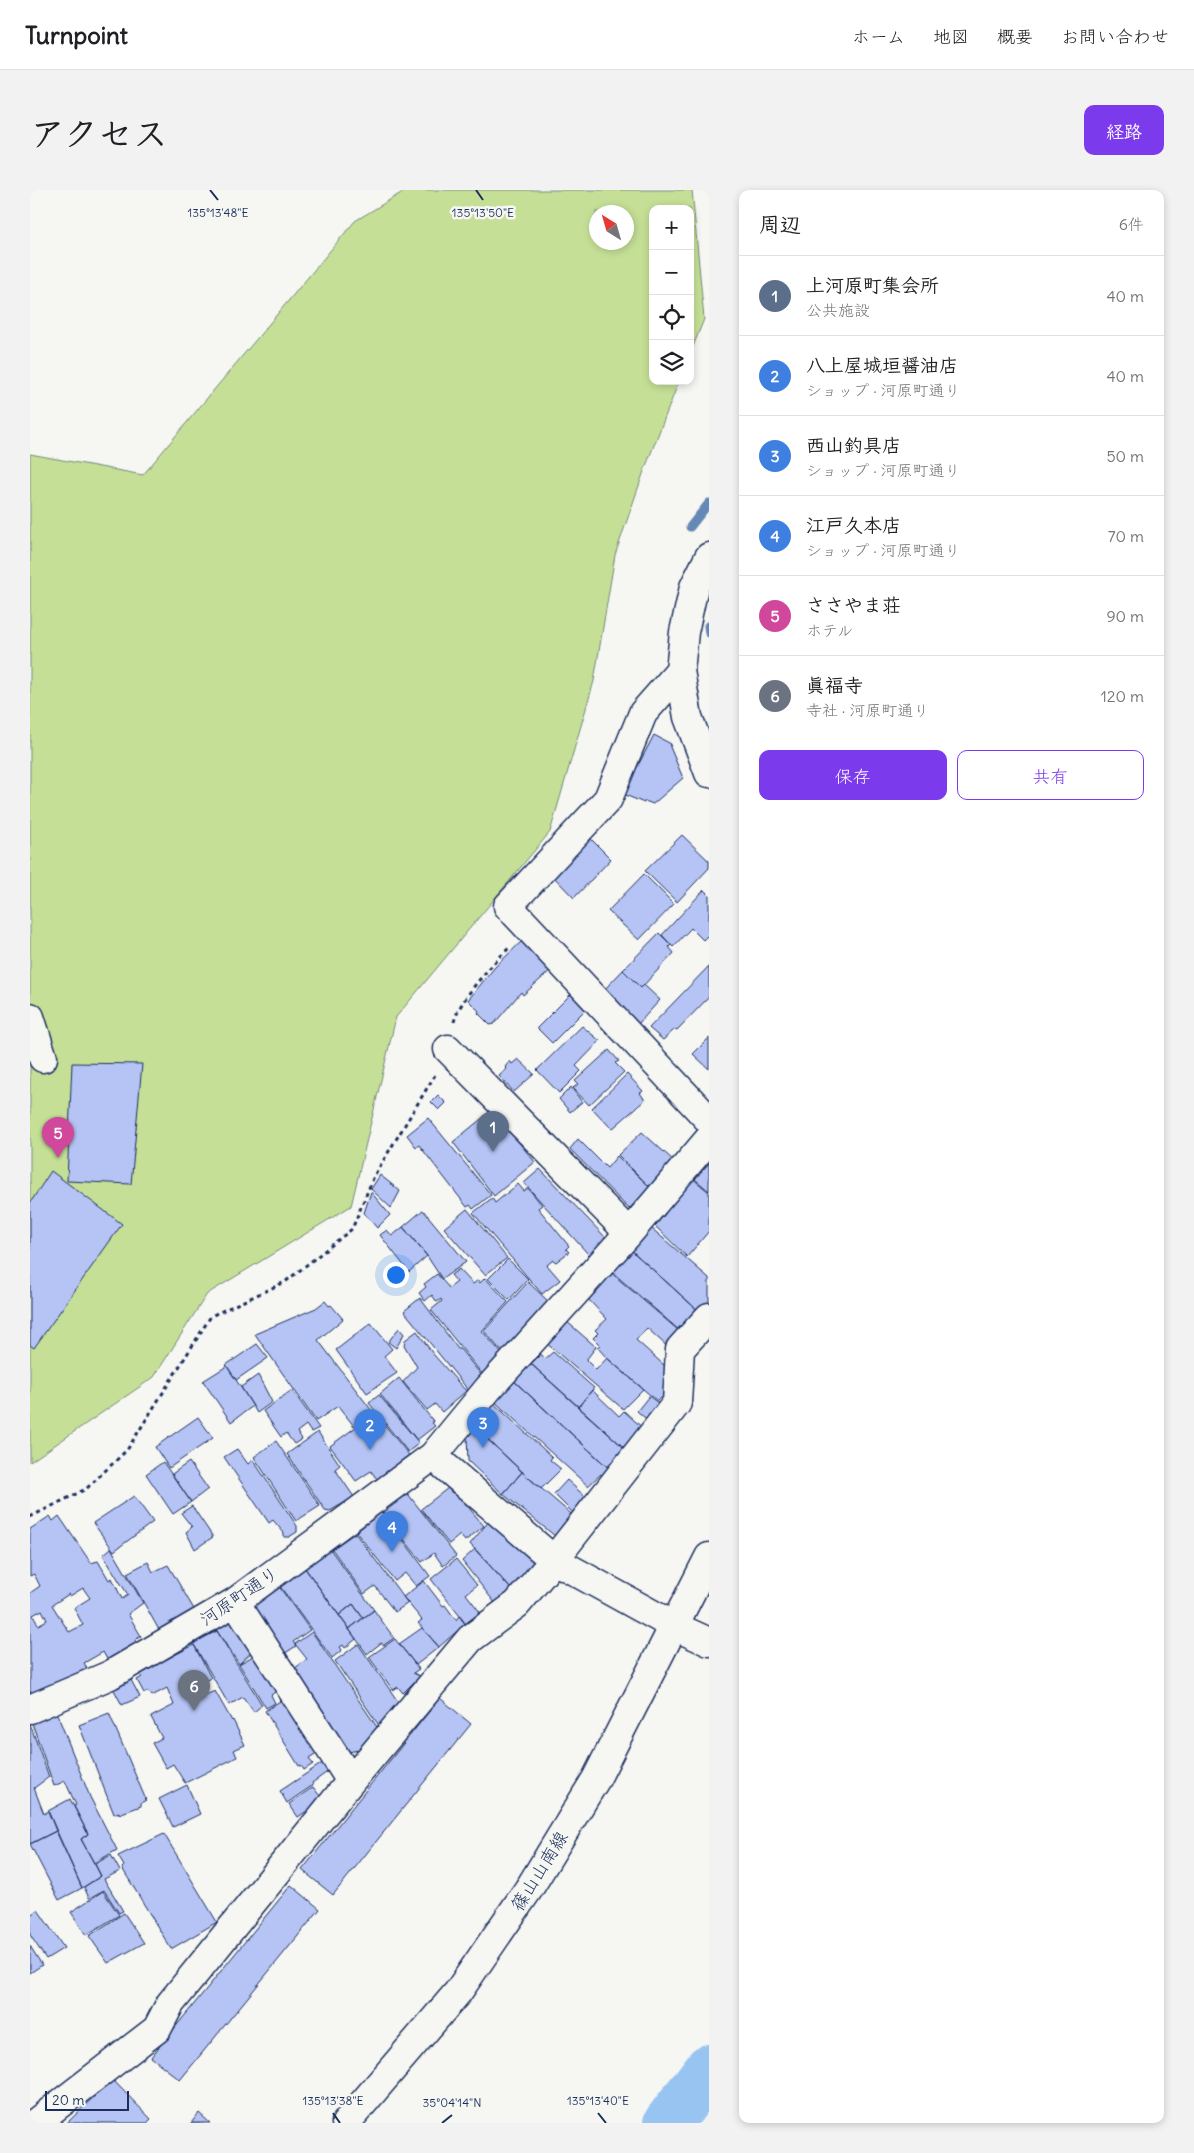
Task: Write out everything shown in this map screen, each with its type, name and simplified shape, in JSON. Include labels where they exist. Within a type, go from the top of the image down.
[{"type":"street","points":[[709,557],[694,586],[684,632],[680,671],[688,717],[709,773]]},
{"type":"street","points":[[680,671],[643,713],[608,799],[508,906],[709,1120]]},
{"type":"street","points":[[30,1016],[43,1058]]},
{"type":"street","points":[[448,1049],[629,1234]]},
{"type":"street","name":"河原町通り","points":[[30,1709],[110,1675],[235,1602],[432,1456],[488,1389],[629,1234],[709,1139]]},
{"type":"street","points":[[35,2123],[157,2029],[170,2004],[351,1781],[470,1639],[517,1604],[554,1560],[677,1403],[680,1349],[709,1317]]},
{"type":"street","points":[[432,1456],[554,1560],[674,1626],[706,1641]]},
{"type":"street","name":"篠山山南線","points":[[346,2123],[458,1992],[530,1887],[596,1779],[709,1557]]},
{"type":"street","points":[[235,1602],[351,1781]]},
{"type":"path","points":[[30,1516],[86,1489],[127,1450],[210,1316],[284,1282],[352,1229],[374,1176],[428,1089],[448,1049],[456,1012],[493,963],[530,929]]},
{"type":"green space","points":[[406,190],[692,190],[693,205],[649,205],[649,385],[677,385],[644,471],[615,555],[594,681],[550,832],[396,1017],[351,1206],[207,1294],[154,1377],[30,1462],[30,454],[143,475],[355,221]]},
{"type":"green space","points":[[694,212],[704,319],[694,344]]},
{"type":"building","points":[[654,735],[671,744],[670,747],[683,778],[653,804],[645,801],[644,803],[623,794]]},
{"type":"building","points":[[587,835],[611,859],[574,898],[550,873]]},
{"type":"building","points":[[682,835],[709,861],[709,868],[677,902],[645,871]]},
{"type":"building","points":[[644,874],[674,904],[639,940],[608,911]]},
{"type":"building","points":[[704,890],[709,895],[709,938],[707,936],[703,940],[691,928],[673,947],[662,935]]},
{"type":"building","points":[[659,933],[671,945],[669,947],[674,953],[641,988],[623,970]]},
{"type":"building","points":[[523,940],[551,970],[523,995],[521,992],[494,1024],[490,1025],[468,1000],[495,967]]},
{"type":"building","points":[[709,966],[709,997],[677,1030],[675,1029],[663,1040],[649,1028]]},
{"type":"building","points":[[623,970],[641,988],[644,985],[660,1000],[638,1024],[603,991]]},
{"type":"building","points":[[571,994],[585,1010],[552,1043],[537,1028]]},
{"type":"building","points":[[582,1026],[600,1041],[576,1066],[581,1071],[559,1093],[537,1070]]},
{"type":"building","points":[[709,1038],[709,1069],[693,1054]]},
{"type":"building","points":[[609,1050],[619,1061],[615,1063],[624,1072],[589,1105],[573,1088],[578,1084],[575,1081]]},
{"type":"building","points":[[518,1059],[534,1074],[514,1092],[499,1076],[507,1069],[505,1067],[510,1061],[512,1064]]},
{"type":"building","points":[[72,1063],[142,1064],[131,1184],[67,1181]]},
{"type":"building","points":[[627,1074],[643,1091],[640,1093],[645,1100],[612,1129],[592,1108]]},
{"type":"building","points":[[571,1087],[582,1102],[570,1112],[559,1099]]},
{"type":"building","points":[[438,1095],[446,1103],[439,1110],[431,1102]]},
{"type":"building","points":[[491,1111],[518,1137],[516,1139],[535,1162],[494,1196],[453,1142]]},
{"type":"building","points":[[428,1118],[491,1195],[473,1209],[470,1205],[467,1207],[419,1145],[416,1147],[407,1135]]},
{"type":"building","points":[[642,1132],[674,1161],[650,1187],[618,1155]]},
{"type":"building","points":[[578,1139],[607,1168],[617,1156],[650,1187],[629,1209],[570,1149]]},
{"type":"building","points":[[709,1163],[709,1191],[695,1179]]},
{"type":"building","points":[[540,1169],[607,1239],[589,1255],[524,1183]]},
{"type":"building","points":[[51,1171],[122,1224],[34,1348],[30,1345],[30,1203]]},
{"type":"building","points":[[380,1175],[400,1191],[391,1208],[371,1189]]},
{"type":"building","points":[[692,1178],[709,1192],[709,1231],[687,1257],[655,1226],[666,1213],[663,1211]]},
{"type":"building","points":[[518,1184],[524,1191],[528,1188],[542,1205],[538,1208],[569,1246],[566,1249],[569,1252],[556,1262],[553,1260],[547,1265],[560,1280],[542,1294],[473,1213],[492,1198],[495,1203]]},
{"type":"building","points":[[371,1192],[390,1215],[377,1228],[364,1213]]},
{"type":"building","points":[[467,1209],[507,1258],[485,1275],[444,1228]]},
{"type":"building","points":[[423,1210],[466,1262],[442,1279],[427,1256],[403,1227]]},
{"type":"building","points":[[403,1227],[427,1256],[409,1272],[380,1235],[387,1230],[392,1236]]},
{"type":"building","points":[[650,1227],[709,1278],[709,1309],[703,1315],[631,1250]]},
{"type":"building","points":[[631,1250],[703,1315],[679,1330],[612,1272]]},
{"type":"building","points":[[508,1259],[528,1279],[509,1300],[488,1279]]},
{"type":"building","points":[[459,1269],[473,1284],[478,1280],[480,1283],[485,1278],[508,1302],[482,1331],[503,1355],[483,1375],[431,1310],[442,1301],[441,1299],[437,1302],[432,1295],[425,1301],[419,1293],[426,1287],[424,1284],[437,1274],[449,1288],[457,1282],[451,1275]]},
{"type":"building","points":[[609,1271],[685,1336],[671,1350],[647,1328],[636,1340],[675,1375],[664,1401],[660,1398],[657,1401],[607,1358],[597,1347],[600,1345],[593,1338],[598,1333],[595,1330],[607,1319],[586,1297]]},
{"type":"building","points":[[528,1282],[549,1302],[504,1354],[484,1331]]},
{"type":"building","points":[[420,1298],[458,1349],[483,1377],[469,1391],[404,1311]]},
{"type":"building","points":[[325,1301],[343,1319],[318,1340],[372,1411],[354,1426],[338,1406],[316,1421],[255,1334],[316,1308]]},
{"type":"building","points":[[565,1320],[596,1347],[586,1360],[596,1370],[607,1358],[643,1389],[623,1409],[545,1342]]},
{"type":"building","points":[[371,1323],[392,1349],[384,1356],[397,1373],[367,1393],[336,1350]]},
{"type":"building","points":[[399,1328],[404,1334],[396,1348],[388,1342]]},
{"type":"building","points":[[417,1331],[433,1354],[466,1391],[442,1412],[435,1404],[427,1410],[403,1382],[417,1367],[404,1345],[405,1340]]},
{"type":"building","points":[[257,1344],[268,1358],[236,1380],[226,1365]]},
{"type":"building","points":[[553,1352],[594,1388],[578,1407],[531,1364],[541,1354],[545,1359]]},
{"type":"building","points":[[529,1362],[630,1453],[614,1473],[513,1380]]},
{"type":"building","points":[[227,1366],[253,1406],[231,1422],[203,1381]]},
{"type":"building","points":[[258,1375],[272,1402],[257,1413],[241,1387]]},
{"type":"building","points":[[399,1378],[434,1422],[432,1423],[435,1426],[417,1440],[380,1394]]},
{"type":"building","points":[[513,1380],[614,1473],[608,1481],[601,1474],[588,1486],[494,1401]]},
{"type":"building","points":[[292,1390],[319,1428],[311,1432],[306,1425],[297,1432],[302,1439],[294,1444],[286,1433],[281,1437],[263,1411]]},
{"type":"building","points":[[592,1390],[619,1416],[624,1411],[647,1432],[630,1453],[578,1407]]},
{"type":"building","points":[[379,1395],[419,1443],[408,1452],[369,1403]]},
{"type":"building","points":[[649,1396],[664,1408],[652,1424],[637,1411]]},
{"type":"building","points":[[491,1401],[552,1457],[550,1460],[561,1469],[541,1489],[471,1424]]},
{"type":"building","points":[[375,1413],[409,1455],[377,1479],[371,1471],[356,1481],[330,1446]]},
{"type":"building","points":[[198,1417],[213,1438],[169,1468],[155,1447]]},
{"type":"building","points":[[475,1427],[522,1472],[503,1494],[468,1461],[467,1436]]},
{"type":"building","points":[[318,1432],[340,1465],[335,1469],[354,1497],[330,1511],[325,1510],[287,1454]]},
{"type":"building","points":[[276,1441],[320,1506],[296,1521],[254,1457]]},
{"type":"building","points":[[237,1449],[248,1464],[253,1460],[297,1526],[297,1532],[289,1537],[284,1537],[284,1533],[273,1520],[269,1523],[224,1457]]},
{"type":"building","points":[[163,1462],[191,1502],[173,1514],[146,1474]]},
{"type":"building","points":[[189,1462],[208,1489],[191,1502],[172,1474]]},
{"type":"building","points":[[522,1472],[577,1519],[560,1540],[503,1494]]},
{"type":"building","points":[[567,1480],[591,1502],[578,1518],[554,1494]]},
{"type":"building","points":[[448,1488],[452,1493],[455,1491],[484,1526],[465,1541],[460,1535],[449,1544],[421,1509]]},
{"type":"building","points":[[408,1494],[456,1556],[443,1566],[434,1553],[422,1562],[383,1513]]},
{"type":"building","points":[[134,1496],[153,1522],[114,1551],[93,1523]]},
{"type":"building","points":[[192,1506],[213,1537],[195,1549],[186,1532],[192,1527],[181,1513]]},
{"type":"building","points":[[382,1512],[430,1576],[416,1586],[405,1573],[395,1581],[356,1532]]},
{"type":"building","points":[[50,1516],[53,1521],[59,1516],[91,1563],[98,1561],[109,1580],[112,1578],[122,1599],[128,1595],[103,1555],[111,1548],[143,1603],[128,1614],[141,1636],[135,1640],[138,1647],[108,1661],[103,1652],[84,1663],[88,1670],[30,1696],[30,1593],[40,1586],[34,1574],[30,1576],[30,1529]],"holes":[[[83,1588],[90,1598],[74,1608],[83,1625],[69,1632],[52,1605]],[[42,1610],[47,1620],[38,1625],[33,1615]]]},
{"type":"building","points":[[490,1520],[534,1563],[520,1581],[510,1588],[470,1544]]},
{"type":"building","points":[[355,1533],[408,1603],[395,1612],[375,1586],[364,1594],[332,1549]]},
{"type":"building","points":[[330,1549],[374,1610],[363,1618],[353,1604],[339,1615],[305,1568]]},
{"type":"building","points":[[475,1549],[512,1590],[495,1603],[462,1561]]},
{"type":"building","points":[[456,1559],[477,1585],[466,1594],[480,1612],[466,1624],[431,1579]]},
{"type":"building","points":[[148,1562],[153,1572],[168,1565],[195,1611],[159,1630],[127,1573]]},
{"type":"building","points":[[304,1567],[356,1639],[345,1648],[343,1645],[340,1647],[342,1650],[332,1658],[279,1585]]},
{"type":"building","points":[[424,1581],[456,1620],[459,1616],[465,1624],[439,1647],[418,1623],[422,1620],[403,1597]]},
{"type":"building","points":[[278,1585],[310,1630],[293,1642],[296,1646],[281,1656],[249,1608]]},
{"type":"building","points":[[353,1604],[363,1618],[349,1629],[339,1615]]},
{"type":"building","points":[[374,1610],[394,1638],[384,1645],[381,1643],[367,1654],[349,1629]]},
{"type":"building","points":[[234,1616],[256,1648],[239,1664],[215,1628]]},
{"type":"building","points":[[422,1628],[439,1647],[416,1665],[399,1644]]},
{"type":"building","points":[[217,1631],[262,1705],[254,1712],[243,1697],[229,1705],[193,1643]]},
{"type":"building","points":[[312,1632],[379,1730],[370,1743],[358,1750],[344,1753],[290,1672],[307,1659],[295,1644]]},
{"type":"building","points":[[395,1639],[419,1669],[413,1673],[420,1676],[403,1693],[398,1687],[393,1690],[369,1657]]},
{"type":"building","points":[[358,1644],[399,1703],[380,1727],[335,1661]]},
{"type":"building","points":[[194,1645],[211,1678],[191,1687],[194,1695],[201,1691],[203,1696],[215,1691],[233,1720],[245,1745],[234,1750],[237,1757],[185,1783],[173,1764],[166,1768],[152,1743],[162,1738],[151,1717],[174,1705],[167,1688],[152,1696],[149,1692],[144,1693],[137,1680],[142,1677],[140,1673]]},
{"type":"building","points":[[262,1651],[285,1685],[271,1695],[275,1703],[266,1708],[239,1664]]},
{"type":"building","points":[[131,1680],[140,1697],[122,1705],[113,1688]]},
{"type":"building","points":[[289,1695],[324,1749],[309,1759],[313,1764],[304,1770],[301,1765],[299,1766],[265,1711]]},
{"type":"building","points":[[440,1698],[471,1724],[333,1895],[302,1870]]},
{"type":"building","points":[[56,1711],[90,1797],[117,1850],[94,1863],[81,1839],[88,1834],[74,1806],[76,1805],[65,1781],[54,1786],[31,1720]]},
{"type":"building","points":[[109,1713],[146,1800],[141,1803],[141,1806],[119,1814],[119,1812],[114,1814],[79,1725]]},
{"type":"building","points":[[30,1724],[49,1777],[34,1788],[44,1814],[48,1811],[56,1831],[30,1844]]},
{"type":"building","points":[[324,1762],[330,1770],[312,1783],[313,1785],[287,1803],[280,1791]]},
{"type":"building","points":[[187,1785],[200,1814],[173,1827],[159,1799]]},
{"type":"building","points":[[313,1787],[323,1800],[298,1817],[289,1804]]},
{"type":"building","points":[[70,1799],[88,1834],[81,1839],[101,1876],[82,1888],[48,1811]]},
{"type":"building","points":[[56,1831],[82,1888],[59,1900],[30,1844]]},
{"type":"building","points":[[164,1834],[217,1922],[171,1949],[122,1868],[124,1866],[118,1856]]},
{"type":"building","points":[[111,1855],[120,1871],[104,1879],[123,1911],[119,1913],[104,1890],[89,1898],[84,1887],[101,1876],[95,1864]]},
{"type":"building","points":[[291,1885],[320,1909],[180,2080],[151,2057]]},
{"type":"building","points":[[103,1891],[119,1915],[86,1935],[71,1912]]},
{"type":"building","points":[[38,1910],[64,1948],[46,1959],[30,1935],[30,1915]]},
{"type":"building","points":[[124,1913],[144,1943],[108,1963],[89,1936]]},
{"type":"building","points":[[30,1946],[42,1965],[30,1973]]},
{"type":"building","points":[[112,2079],[151,2119],[147,2123],[67,2123]]},
{"type":"building","points":[[199,2113],[210,2123],[191,2123]]},
{"type":"waterway","points":[[690,527],[709,503]]},
{"type":"waterway","points":[[708,626],[709,633]]},
{"type":"waterway","points":[[668,2123],[709,2069]]},
{"type":"place","name":"上河原町集会所","points":[[493,1152]]},
{"type":"place","name":"ささやま荘","points":[[58,1158]]},
{"type":"place","name":"西山釣具店","points":[[483,1448]]},
{"type":"place","name":"八上屋城垣醤油店","points":[[370,1450]]},
{"type":"place","name":"江戸久本店","points":[[392,1552]]},
{"type":"place","name":"眞福寺","points":[[194,1711]]}]
